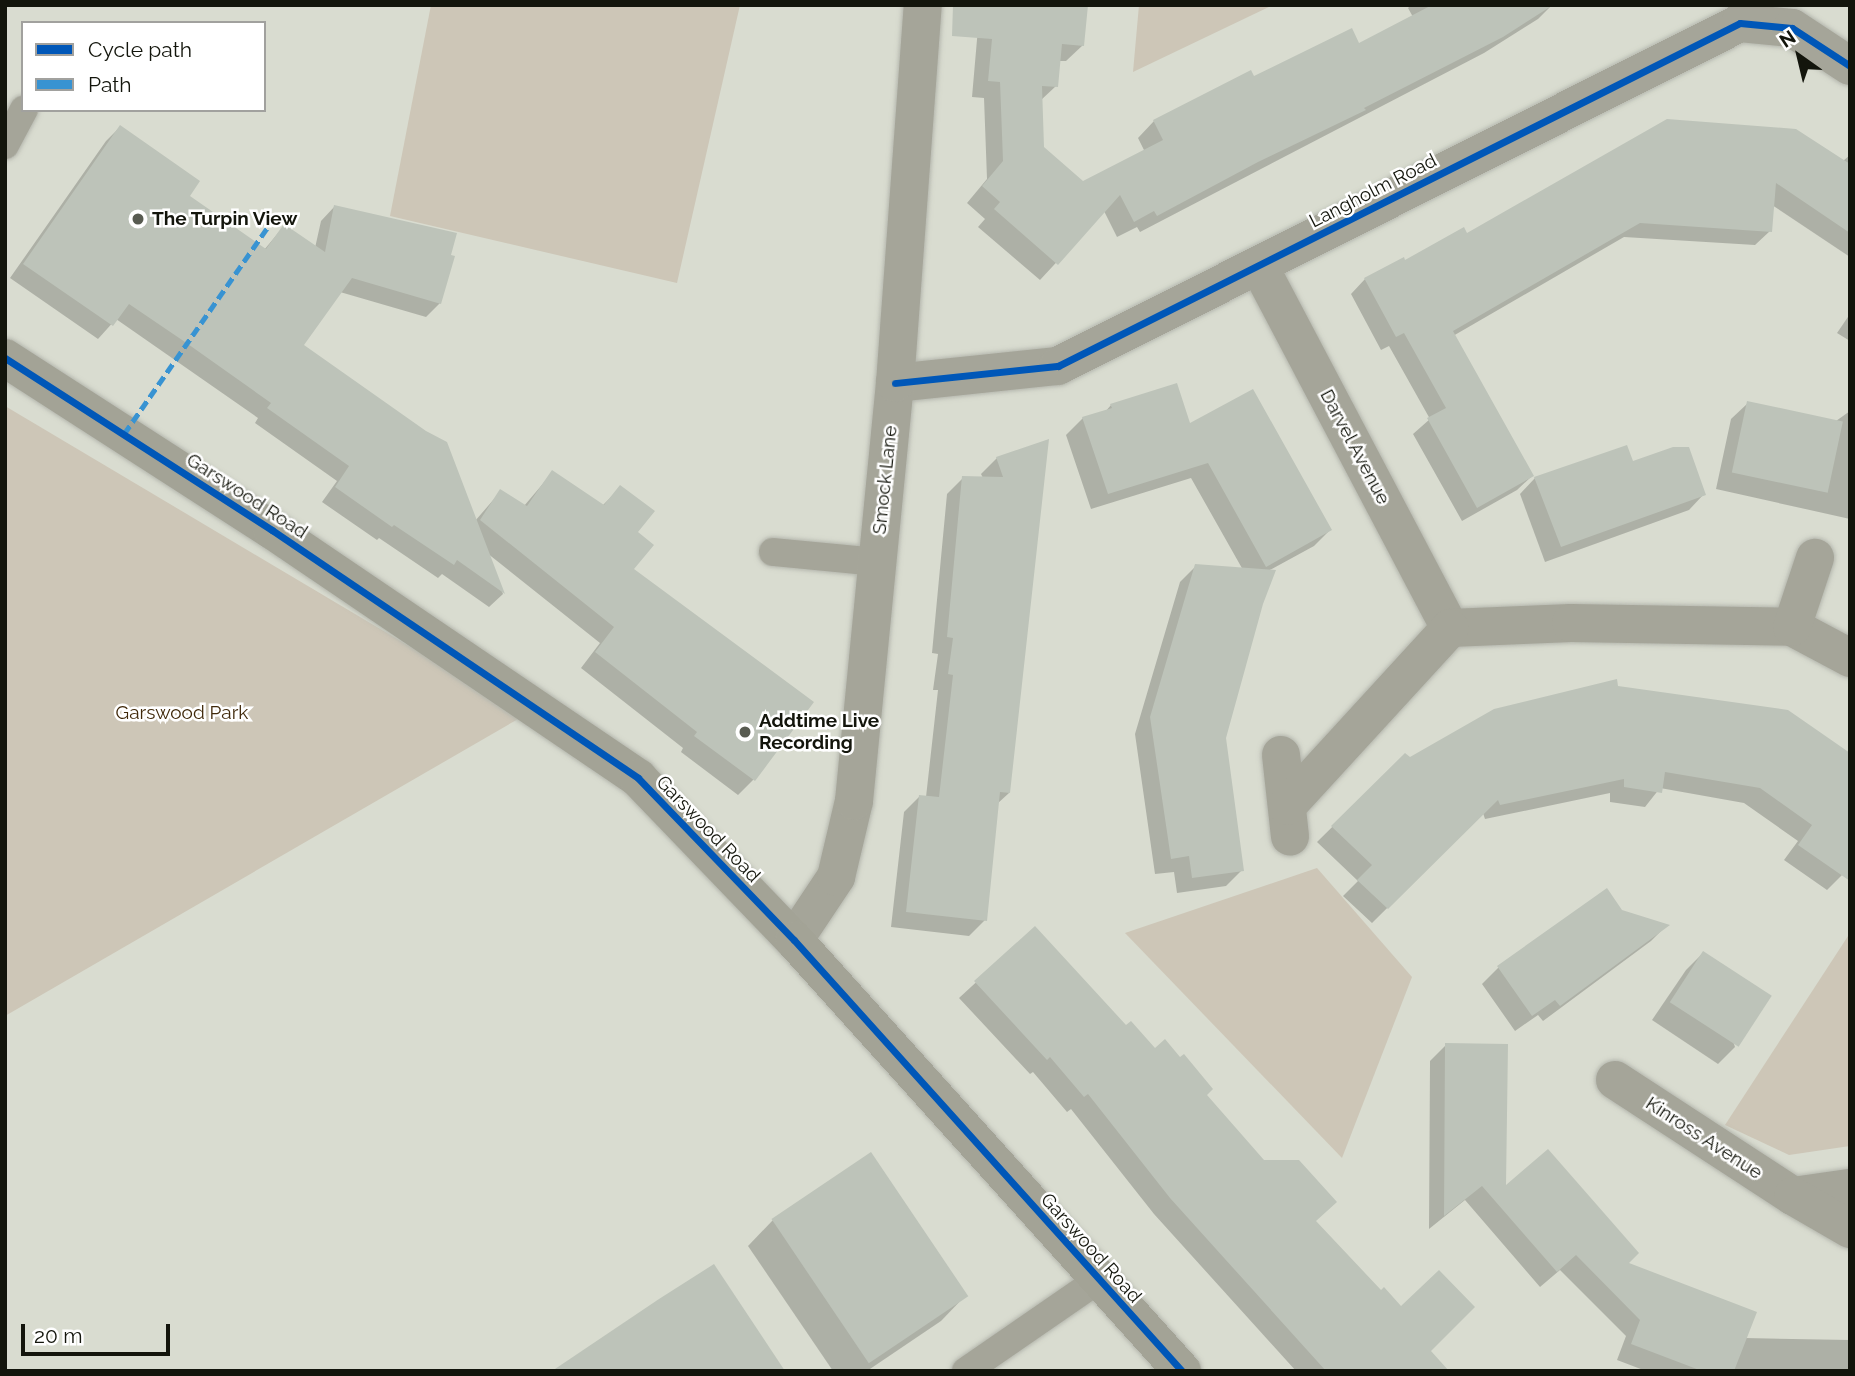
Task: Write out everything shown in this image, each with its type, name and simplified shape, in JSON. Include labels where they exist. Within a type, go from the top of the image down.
[{"type":"street","name":"Smock Lane","points":[[794,940],[836,877],[854,801],[895,383],[923,5]]},
{"type":"street","name":"Langholm Road","points":[[895,383],[1058,366],[1259,266],[1737,14],[1792,28],[1850,66]]},
{"type":"street","name":"Darvel Avenue","points":[[1259,266],[1450,628]]},
{"type":"street","name":"Garswood Road","points":[[5,358],[272,530],[638,778],[794,940],[1182,1371]]},
{"type":"street","points":[[1791,627],[1815,558]]},
{"type":"street","points":[[1282,755],[1289,821],[1450,628],[1571,623],[1791,627],[1850,658]]},
{"type":"street","name":"Kinross Avenue","points":[[1615,1080],[1793,1196],[1850,1229]]},
{"type":"street","points":[[1793,1196],[1850,1188]]},
{"type":"lane","points":[[5,145],[23,112]]},
{"type":"lane","points":[[773,552],[877,562]]},
{"type":"lane","points":[[966,1371],[1098,1280]]},
{"type":"green space","points":[[431,5],[740,5],[677,283],[390,216]]},
{"type":"green space","points":[[1139,5],[1273,5],[1133,72]]},
{"type":"green space","name":"Garswood Park","points":[[5,406],[525,715],[5,1016]]},
{"type":"green space","points":[[1317,868],[1412,977],[1342,1158],[1125,933]]},
{"type":"green space","points":[[1850,933],[1850,1146],[1789,1155],[1725,1125]]},
{"type":"building","points":[[953,5],[1088,5],[1084,46],[1062,44],[1058,87],[1042,86],[1044,147],[1083,181],[1163,140],[1153,120],[1251,70],[1254,76],[1352,28],[1359,43],[1432,5],[1553,5],[1503,37],[1364,108],[1366,110],[1258,162],[1157,216],[1154,211],[1134,222],[1120,195],[1058,265],[994,209],[1000,202],[982,186],[1003,161],[1000,82],[988,81],[992,39],[952,36]]},
{"type":"building","points":[[1667,119],[1796,129],[1850,164],[1850,233],[1776,183],[1772,232],[1640,223],[1453,331],[1534,476],[1477,508],[1427,418],[1446,408],[1404,333],[1396,337],[1364,278],[1404,257],[1405,260],[1464,227],[1467,233]]},
{"type":"building","points":[[120,125],[200,181],[190,196],[266,249],[284,224],[325,252],[334,205],[457,233],[451,255],[455,256],[441,304],[352,278],[304,345],[426,431],[447,442],[505,594],[457,560],[454,565],[394,525],[392,527],[335,487],[349,466],[267,408],[271,403],[185,342],[129,304],[113,326],[23,264]]},
{"type":"building","points":[[1177,383],[1190,423],[1253,389],[1332,530],[1266,567],[1208,463],[1108,494],[1082,417],[1112,408],[1110,404]]},
{"type":"building","points":[[1747,401],[1843,421],[1828,493],[1732,472]]},
{"type":"building","points":[[1049,439],[1010,793],[1000,792],[987,921],[906,912],[919,795],[939,797],[953,675],[948,674],[953,638],[947,637],[962,476],[1003,477],[996,457]]},
{"type":"building","points":[[1627,445],[1633,461],[1673,447],[1689,447],[1706,495],[1561,547],[1534,477]]},
{"type":"building","points":[[552,470],[604,505],[620,485],[655,511],[638,532],[654,545],[634,569],[814,702],[755,781],[694,736],[697,732],[595,652],[614,627],[480,520],[500,489],[527,506]]},
{"type":"building","points":[[1195,564],[1276,570],[1263,604],[1226,738],[1244,871],[1192,878],[1189,856],[1171,859],[1150,717]]},
{"type":"building","points":[[1617,679],[1618,686],[1788,710],[1850,753],[1850,881],[1798,845],[1812,825],[1760,788],[1665,772],[1662,793],[1624,787],[1624,779],[1500,805],[1498,800],[1388,909],[1357,880],[1372,865],[1331,826],[1405,753],[1410,757],[1494,709]]},
{"type":"building","points":[[1607,888],[1622,910],[1670,925],[1560,1006],[1555,1000],[1532,1016],[1497,966]]},
{"type":"building","points":[[1035,926],[1126,1025],[1131,1021],[1155,1048],[1165,1039],[1180,1057],[1184,1054],[1213,1089],[1207,1095],[1264,1160],[1299,1160],[1337,1202],[1316,1221],[1381,1290],[1384,1287],[1401,1306],[1439,1270],[1475,1307],[1431,1351],[1449,1371],[1326,1371],[1170,1198],[1088,1094],[1084,1097],[1050,1057],[1047,1060],[974,981]]},
{"type":"building","points":[[1703,951],[1772,996],[1739,1047],[1670,1002]]},
{"type":"building","points":[[1445,1043],[1508,1044],[1506,1185],[1548,1149],[1639,1253],[1629,1263],[1757,1312],[1734,1371],[1702,1371],[1631,1344],[1640,1320],[1576,1255],[1557,1272],[1482,1186],[1444,1216]]},
{"type":"building","points":[[871,1152],[968,1296],[869,1363],[772,1219]]},
{"type":"building","points":[[714,1264],[785,1371],[552,1371],[659,1299]]},
{"type":"marked path","points":[[124,434],[269,225]]},
{"type":"cycle path","points":[[895,383],[1058,366],[1740,23],[1792,28],[1850,66]]},
{"type":"cycle path","points":[[5,358],[272,530],[638,778],[794,940],[1182,1371]]},
{"type":"place","name":"The Turpin View","points":[[138,219]]},
{"type":"place","name":"Addtime Live Recording","points":[[745,732]]}]
